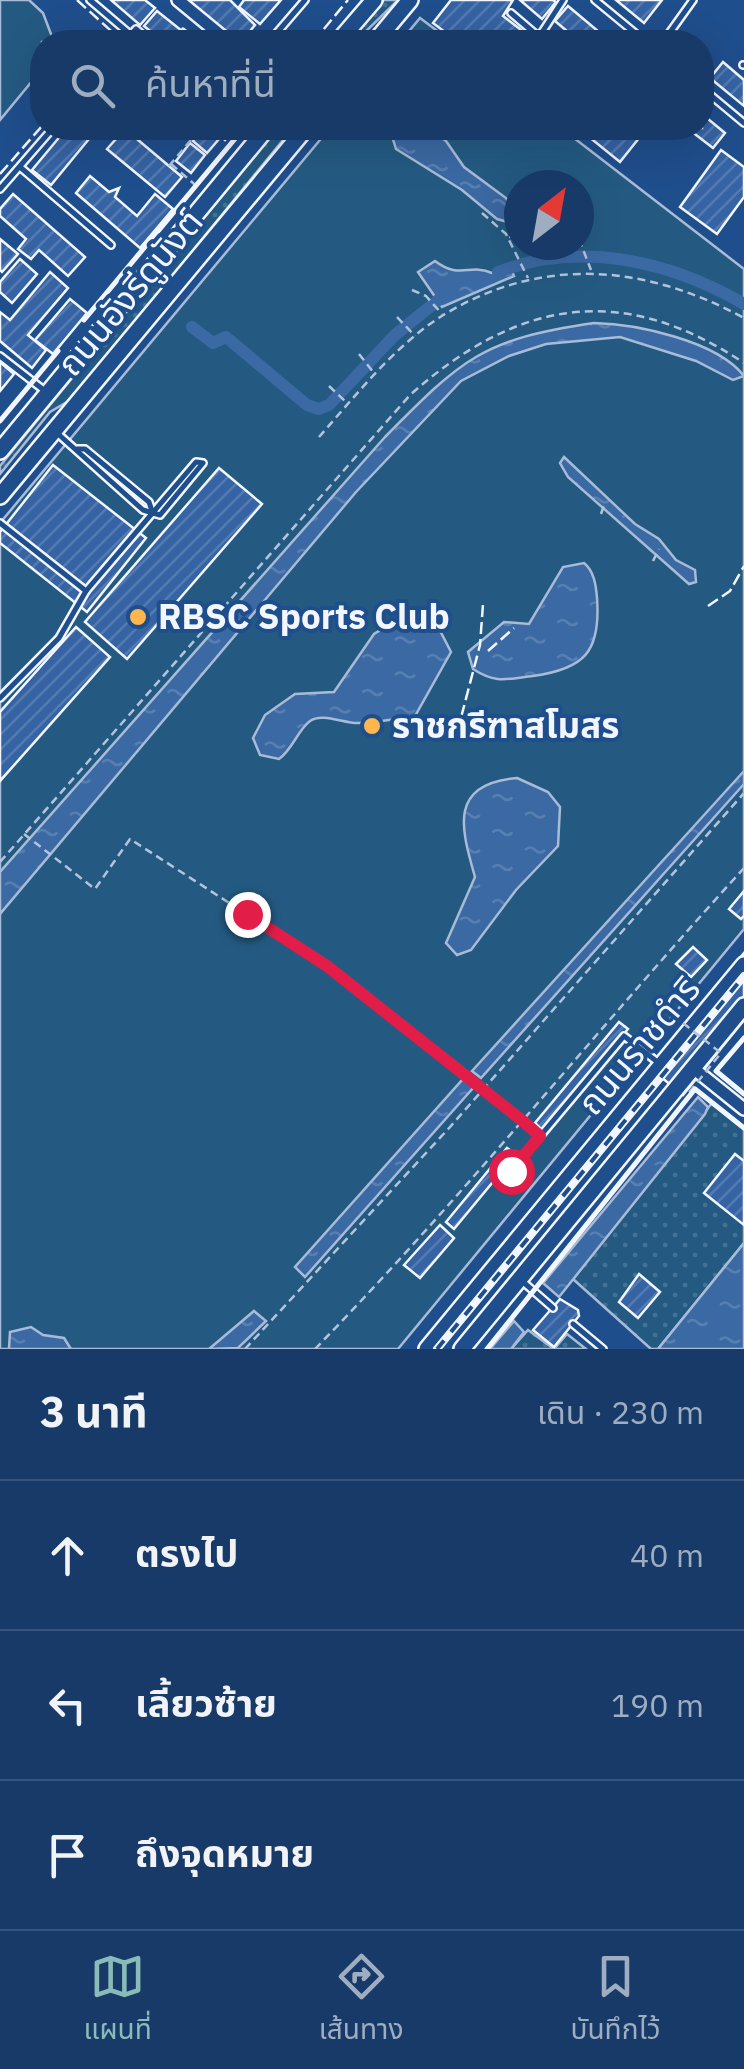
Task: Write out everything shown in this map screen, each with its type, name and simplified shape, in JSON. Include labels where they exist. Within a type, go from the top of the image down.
[{"type":"main road","points":[[348,30],[374,0]]},
{"type":"main road","points":[[386,30],[410,0]]},
{"type":"main road","name":"ถนนอังรีดูนังต์","points":[[0,451],[257,140]]},
{"type":"main road","name":"ถนนอังรีดูนังต์","points":[[0,496],[296,140]]},
{"type":"main road","name":"ถนนราชดำริ","points":[[428,1349],[744,965]]},
{"type":"main road","name":"ถนนราชดำริ","points":[[462,1349],[744,1006]]},
{"type":"main road","points":[[500,1261],[520,1278]]},
{"type":"street","points":[[178,0],[214,30]]},
{"type":"street","points":[[693,1068],[744,1109]]},
{"type":"lane","points":[[90,0],[124,30]]},
{"type":"lane","points":[[279,30],[305,0]]},
{"type":"lane","points":[[547,30],[563,0]]},
{"type":"lane","points":[[595,0],[631,30]]},
{"type":"lane","points":[[671,30],[692,0]]},
{"type":"lane","points":[[511,13],[531,30]]},
{"type":"lane","points":[[714,98],[744,124]]},
{"type":"lane","points":[[0,190],[43,140]]},
{"type":"lane","points":[[20,166],[111,245]]},
{"type":"lane","points":[[0,356],[48,393]]},
{"type":"lane","points":[[54,431],[77,449],[85,449],[150,502],[152,511]]},
{"type":"lane","points":[[0,698],[59,638],[86,591],[152,511],[196,462],[203,463],[160,515],[152,511]]},
{"type":"lane","points":[[0,523],[86,591]]},
{"type":"lane","points":[[511,1171],[624,1036],[662,1065]]},
{"type":"lane","points":[[520,1278],[554,1308]]},
{"type":"lane","points":[[573,1324],[603,1349]]},
{"type":"path","points":[[191,140],[170,165],[209,196]]},
{"type":"path","points":[[482,214],[504,234]]},
{"type":"path","points":[[519,260],[528,280]]},
{"type":"path","points":[[588,260],[592,273]]},
{"type":"path","points":[[318,437],[375,374],[443,316],[492,291],[528,280],[592,273],[676,285],[744,318]]},
{"type":"path","points":[[412,290],[426,296],[443,316]]},
{"type":"path","points":[[0,862],[410,396],[473,345],[540,316],[612,310],[668,324],[744,363]]},
{"type":"path","points":[[398,317],[416,337]]},
{"type":"path","points":[[360,354],[375,374]]},
{"type":"path","points":[[329,386],[348,404]]},
{"type":"path","points":[[601,514],[605,502]]},
{"type":"path","points":[[653,561],[659,550]]},
{"type":"path","points":[[245,1349],[484,1088],[744,793]]},
{"type":"path","points":[[24,834],[95,889],[130,839],[327,966],[540,1136]]},
{"type":"path","points":[[315,1349],[524,1122],[615,1008],[744,868]]},
{"type":"path","points":[[683,1023],[721,1053],[686,1095]]},
{"type":"shaded area","points":[[0,0],[29,0],[43,13],[49,30],[30,30],[30,84],[0,120]]},
{"type":"shaded area","points":[[384,0],[398,0],[367,30],[358,30]]},
{"type":"shaded area","points":[[420,18],[436,30],[410,30]]},
{"type":"shaded area","points":[[267,140],[283,140],[72,399],[50,412],[0,474],[0,466]]},
{"type":"shaded area","name":"ราชกรีฑาสโมสร","points":[[320,140],[577,140],[744,269],[744,929],[398,1349],[0,1349],[0,523]]},
{"type":"shaded area","points":[[712,1103],[744,1127],[744,1243],[658,1349],[651,1349],[573,1279]]},
{"type":"shaded area","points":[[528,1330],[554,1349],[511,1349]]},
{"type":"shaded area","points":[[567,1334],[586,1349],[554,1349]]},
{"type":"water","points":[[393,140],[446,141],[464,167],[504,197],[504,221],[396,149]]},
{"type":"water","points":[[435,261],[458,271],[492,273],[510,266],[514,276],[442,307],[418,272]]},
{"type":"water","points":[[594,323],[653,331],[696,344],[732,364],[744,376],[733,380],[696,361],[620,337],[546,344],[509,356],[461,381],[356,492],[0,914],[0,872],[411,410],[455,371],[499,346],[556,329]]},
{"type":"water","points":[[564,457],[635,524],[659,539],[676,560],[695,570],[696,582],[689,584],[568,477],[560,463]]},
{"type":"water","points":[[584,563],[595,583],[597,598],[596,632],[586,655],[551,673],[516,678],[495,679],[473,669],[468,652],[504,622],[529,624],[563,567]]},
{"type":"water","points":[[413,610],[436,623],[451,652],[415,716],[359,723],[315,719],[279,759],[260,755],[253,738],[265,715],[295,694],[334,692],[374,634]]},
{"type":"water","points":[[744,771],[744,784],[481,1078],[472,1071]]},
{"type":"water","points":[[517,778],[548,792],[560,807],[558,846],[516,890],[471,950],[457,955],[446,943],[475,877],[466,842],[465,811],[479,789]]},
{"type":"water","points":[[463,1079],[474,1087],[305,1277],[295,1267]]},
{"type":"water","points":[[698,1097],[708,1107],[705,1114],[559,1297],[543,1283]]},
{"type":"water","points":[[744,1243],[744,1349],[658,1349]]},
{"type":"water","points":[[254,1311],[266,1321],[238,1348],[209,1349]]},
{"type":"water","points":[[514,1321],[524,1332],[511,1349],[490,1349]]},
{"type":"water","points":[[31,1327],[43,1335],[64,1338],[71,1349],[9,1349],[10,1332]]},
{"type":"building","points":[[111,0],[145,0],[155,8],[140,25]]},
{"type":"building","points":[[185,0],[230,0],[255,25],[251,30],[221,30]]},
{"type":"building","points":[[244,0],[281,0],[260,24],[239,7]]},
{"type":"building","points":[[451,0],[513,0],[503,16],[521,30],[442,30],[433,23]]},
{"type":"building","points":[[520,0],[553,0],[556,2],[542,19]]},
{"type":"building","points":[[616,0],[662,0],[644,23]]},
{"type":"building","points":[[568,6],[597,30],[566,30],[555,21]]},
{"type":"building","points":[[157,11],[181,30],[149,30],[144,26]]},
{"type":"building","points":[[723,62],[744,80],[744,106],[714,81],[714,73]]},
{"type":"building","points":[[714,124],[725,133],[713,148],[703,140],[714,140]]},
{"type":"building","points":[[57,140],[88,140],[51,185],[32,170]]},
{"type":"building","points":[[115,140],[138,140],[182,177],[165,197],[107,149]]},
{"type":"building","points":[[194,140],[218,140],[207,153]]},
{"type":"building","points":[[593,140],[637,140],[620,162]]},
{"type":"building","points":[[190,143],[205,155],[191,173],[176,161]]},
{"type":"building","points":[[721,150],[744,167],[744,197],[717,234],[680,207]]},
{"type":"building","points":[[90,176],[109,192],[119,188],[115,197],[137,216],[155,194],[173,209],[140,248],[76,193]]},
{"type":"building","points":[[13,194],[85,257],[68,276],[39,250],[31,259],[18,249],[26,239],[0,216],[0,209]]},
{"type":"building","points":[[0,239],[18,254],[2,272],[0,270]]},
{"type":"building","points":[[20,259],[37,274],[12,303],[0,292],[0,282]]},
{"type":"building","points":[[50,272],[68,288],[28,335],[46,350],[32,368],[0,341],[0,312],[10,320]]},
{"type":"building","points":[[70,299],[87,313],[53,354],[35,340]]},
{"type":"building","points":[[0,362],[14,374],[0,391]]},
{"type":"building","points":[[53,465],[146,538],[87,612],[0,543],[0,532]]},
{"type":"building","points":[[219,468],[262,504],[127,659],[85,622]]},
{"type":"building","points":[[76,627],[110,657],[0,781],[0,712]]},
{"type":"building","points":[[744,891],[744,916],[741,919],[729,909]]},
{"type":"building","points":[[693,947],[707,960],[691,977],[676,964]]},
{"type":"building","points":[[744,953],[744,1020],[683,1095],[650,1068]]},
{"type":"building","points":[[619,1022],[628,1029],[542,1130],[535,1123]]},
{"type":"building","points":[[507,1148],[516,1154],[454,1229],[446,1222]]},
{"type":"building","points":[[735,1154],[744,1161],[744,1225],[704,1193]]},
{"type":"building","points":[[440,1225],[454,1238],[420,1278],[404,1265]]},
{"type":"building","points":[[639,1274],[660,1292],[638,1318],[619,1302]]},
{"type":"building","points":[[560,1299],[578,1310],[579,1316],[554,1347],[533,1330]]},
{"type":"waterway","points":[[498,272],[561,257],[624,260],[686,276],[744,304]]},
{"type":"waterway","points":[[192,327],[213,343],[226,337],[307,405],[319,409],[329,405],[395,335],[447,293]]},
{"type":"railway","points":[[437,1349],[744,976]]},
{"type":"fence","points":[[77,0],[110,30]]},
{"type":"fence","points":[[323,30],[348,0]]},
{"type":"fence","points":[[0,174],[30,140]]},
{"type":"fence","points":[[708,606],[730,591],[744,566]]},
{"type":"fence","points":[[457,733],[480,645],[483,604]]},
{"type":"fence","points":[[488,651],[514,628]]},
{"type":"wall","points":[[84,320],[234,140]]},
{"type":"wall","points":[[0,421],[58,351]]},
{"type":"wall","points":[[744,1038],[716,1071],[744,1094]]},
{"type":"wall","points":[[487,1349],[695,1089],[744,1128]]},
{"type":"place","name":"RBSC Sports Club","points":[[138,617]]},
{"type":"place","name":"ราชกรีฑาสโมสร","points":[[372,726]]},
{"type":"route","points":[[247,914],[327,966],[540,1136],[511,1171]]}]
